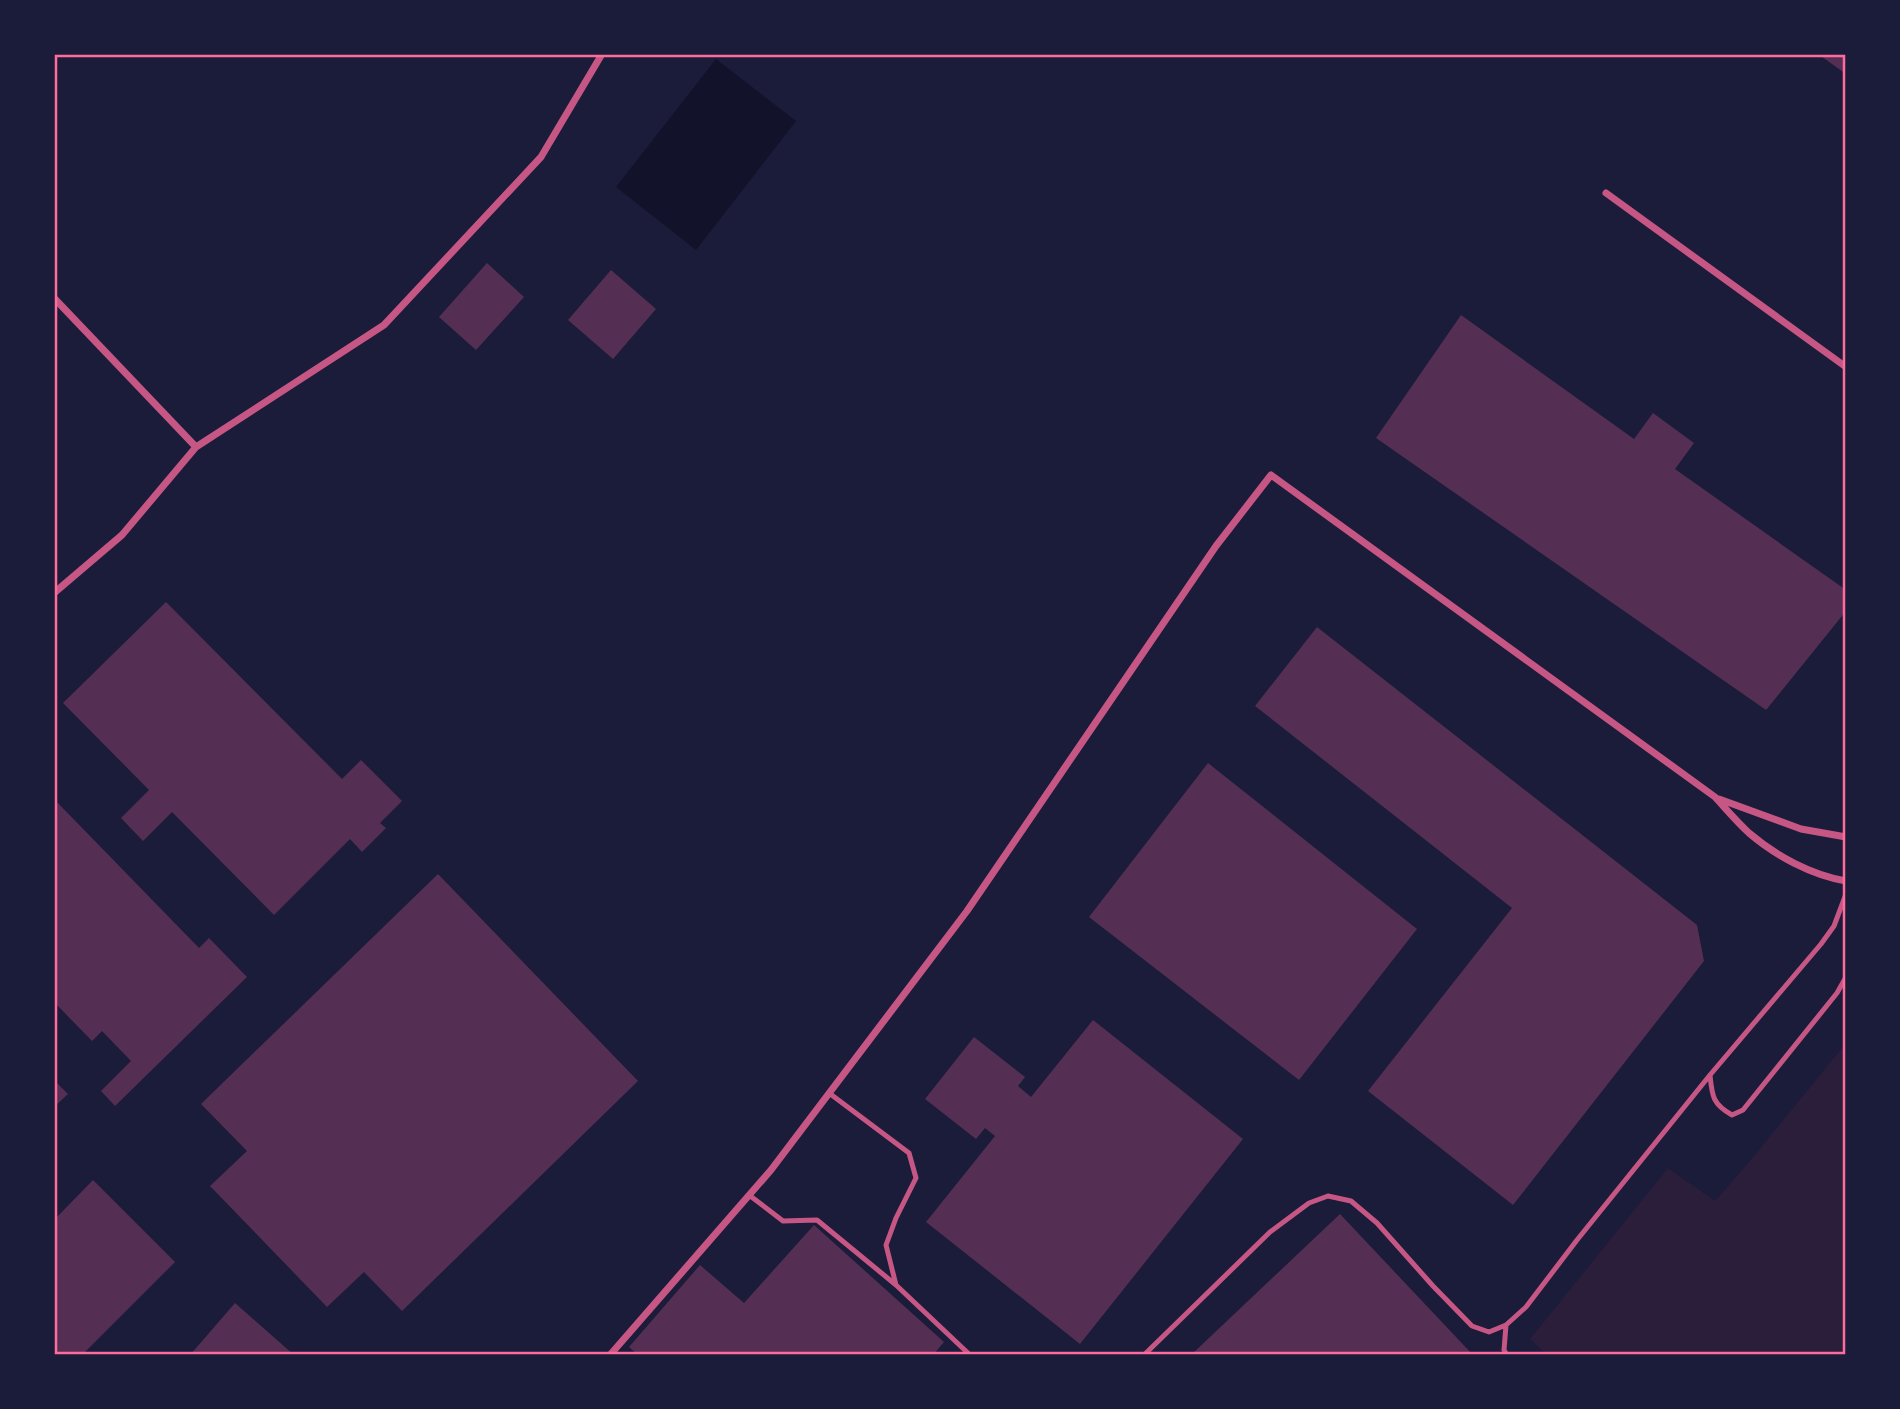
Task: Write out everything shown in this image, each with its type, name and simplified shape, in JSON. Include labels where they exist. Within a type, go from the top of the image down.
[{"type":"street","points":[[54,593],[122,535],[196,447],[384,325],[541,157],[602,54]]},
{"type":"street","points":[[1606,194],[1846,368]]},
{"type":"street","points":[[54,298],[196,447]]},
{"type":"street","points":[[610,1355],[772,1170],[967,911],[1216,546],[1271,475],[1715,797],[1748,833],[1778,854],[1808,870],[1846,881]]},
{"type":"street","points":[[1715,797],[1801,829],[1846,836]]},
{"type":"lane","points":[[1144,1355],[1270,1232],[1309,1203],[1328,1196],[1351,1201],[1377,1223],[1472,1326],[1489,1332],[1506,1325],[1526,1307],[1710,1074],[1821,944],[1834,926],[1846,894]]},
{"type":"lane","points":[[1710,1074],[1712,1095],[1720,1108],[1732,1115],[1743,1110],[1837,993],[1846,977]]},
{"type":"lane","points":[[829,1093],[909,1153],[916,1178],[886,1245],[896,1285]]},
{"type":"lane","points":[[749,1195],[783,1221],[817,1220],[896,1285],[970,1355]]},
{"type":"lane","points":[[1506,1325],[1504,1350],[1507,1355]]},
{"type":"shaded area","points":[[716,59],[796,121],[696,250],[616,187]]},
{"type":"shaded area","points":[[1846,1043],[1846,1355],[1547,1355],[1530,1339],[1668,1168],[1715,1201]]},
{"type":"building","points":[[1818,54],[1846,54],[1846,74]]},
{"type":"building","points":[[487,263],[524,297],[476,350],[439,317]]},
{"type":"building","points":[[611,270],[656,309],[613,359],[568,320]]},
{"type":"building","points":[[1461,315],[1634,439],[1653,413],[1694,443],[1675,469],[1846,590],[1846,611],[1766,710],[1376,438]]},
{"type":"building","points":[[166,602],[342,779],[361,760],[402,801],[380,823],[386,828],[362,852],[350,839],[274,915],[172,812],[143,841],[121,818],[149,790],[63,703]]},
{"type":"building","points":[[1317,627],[1697,925],[1704,961],[1513,1205],[1368,1091],[1512,908],[1255,706]]},
{"type":"building","points":[[1208,763],[1417,929],[1299,1080],[1089,917]]},
{"type":"building","points":[[54,799],[199,948],[209,938],[247,977],[115,1106],[101,1091],[131,1061],[102,1031],[92,1041],[54,1002]]},
{"type":"building","points":[[438,874],[638,1081],[402,1311],[364,1272],[327,1307],[210,1186],[247,1151],[201,1104]]},
{"type":"building","points":[[1093,1020],[1243,1139],[1080,1344],[926,1222],[995,1136],[985,1128],[976,1139],[925,1099],[974,1037],[1025,1077],[1018,1086],[1031,1097]]},
{"type":"building","points":[[54,1080],[68,1094],[54,1107]]},
{"type":"building","points":[[93,1180],[175,1262],[82,1355],[54,1355],[54,1220]]},
{"type":"building","points":[[1340,1214],[1473,1355],[1191,1355]]},
{"type":"building","points":[[814,1225],[944,1342],[933,1355],[638,1355],[629,1347],[700,1265],[744,1303]]},
{"type":"building","points":[[235,1303],[294,1355],[190,1355]]}]
